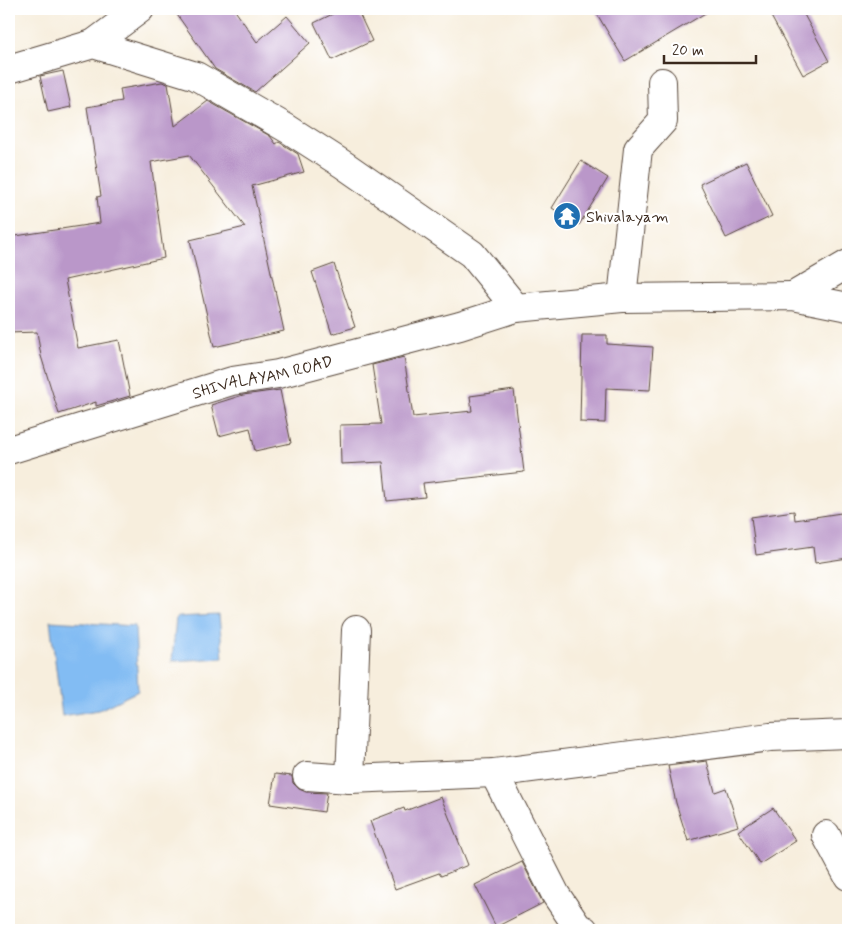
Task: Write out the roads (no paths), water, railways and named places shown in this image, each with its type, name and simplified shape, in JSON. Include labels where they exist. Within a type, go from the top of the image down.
[{"type":"street","points":[[9,69],[94,44],[140,9]]},
{"type":"street","points":[[94,44],[196,76],[288,129],[344,165],[472,254],[516,308]]},
{"type":"street","points":[[622,298],[638,149],[663,121],[662,82]]},
{"type":"street","points":[[793,296],[848,264]]},
{"type":"street","name":"SHIVALAYAM ROAD","points":[[9,450],[232,381],[278,374],[460,326],[516,308],[622,298],[793,296],[848,307]]},
{"type":"street","points":[[350,779],[356,630]]},
{"type":"street","points":[[307,776],[350,779],[494,773],[770,737],[848,734]]},
{"type":"street","points":[[494,773],[556,895],[579,929],[584,930]]},
{"type":"street","points":[[826,835],[848,876]]},
{"type":"water","points":[[219,615],[223,658],[172,661],[176,617]]},
{"type":"water","points":[[50,621],[135,626],[138,691],[99,710],[62,716]]},
{"type":"place","name":"Shivalayam","points":[[567,216]]}]
